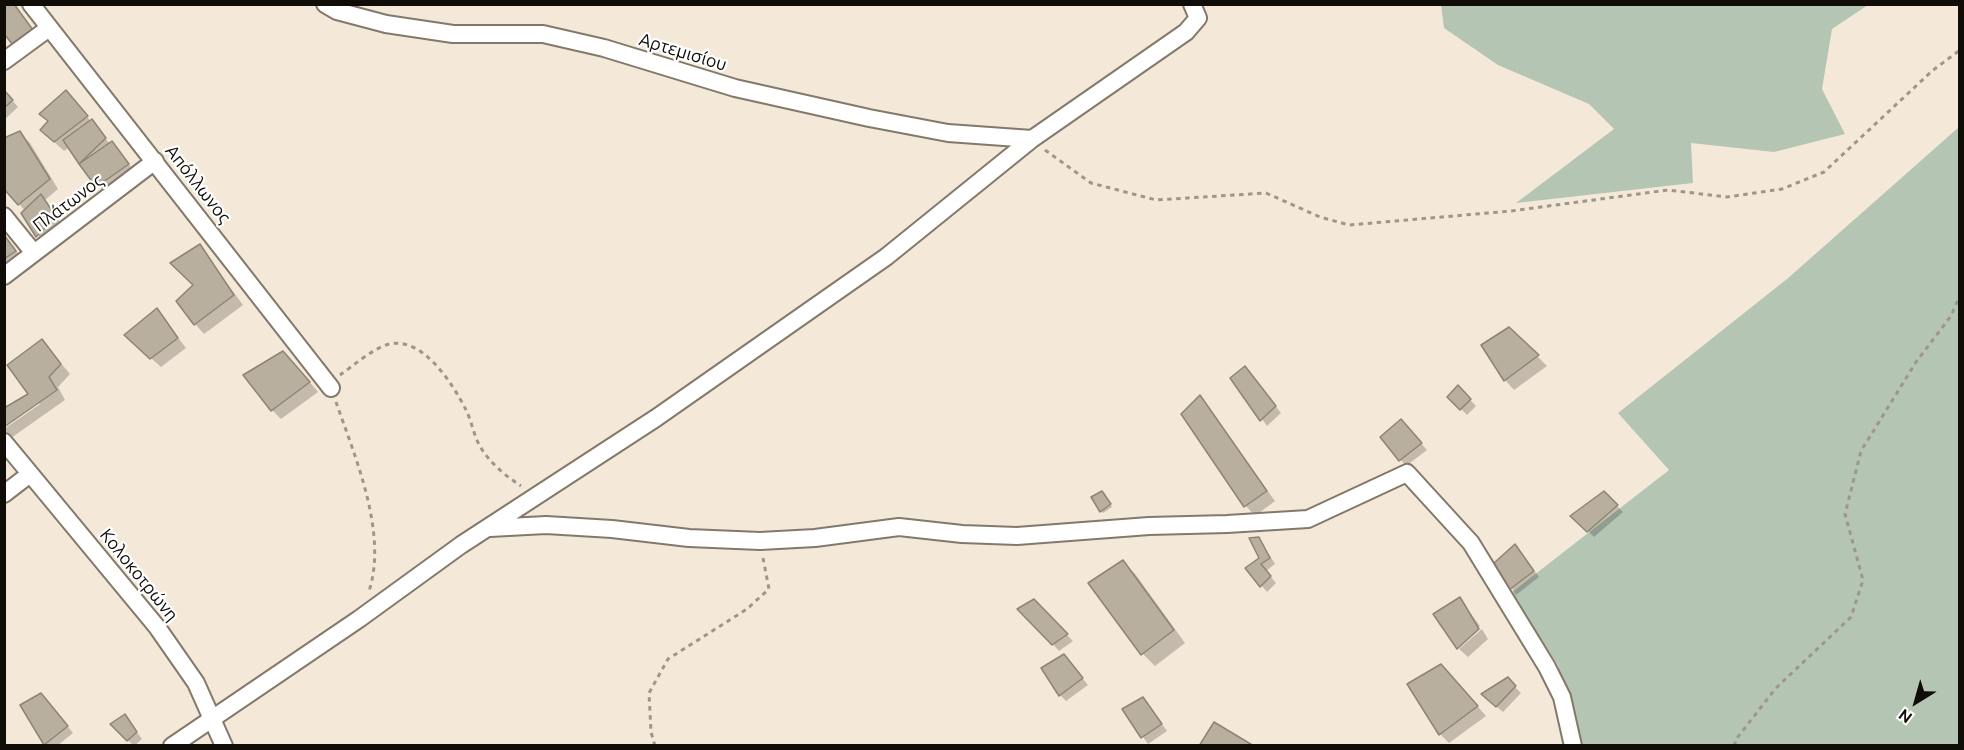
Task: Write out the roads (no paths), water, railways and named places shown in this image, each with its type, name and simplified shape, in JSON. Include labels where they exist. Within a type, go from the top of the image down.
[{"type":"street","name":"Αρτεμισίου","points":[[325,4],[337,11],[386,24],[453,34],[543,34],[604,48],[735,88],[869,118],[948,133],[1032,139]]},
{"type":"street","points":[[172,746],[489,528],[656,418],[886,257],[1032,139],[1186,32],[1198,18],[1192,4]]},
{"type":"street","name":"Απόλλωνος","points":[[36,6],[49,28],[331,388]]},
{"type":"street","points":[[4,61],[49,28]]},
{"type":"street","name":"Πλάτωνος","points":[[4,276],[155,161]]},
{"type":"street","points":[[4,216],[34,252]]},
{"type":"street","name":"Κολοκοτρώνη","points":[[4,442],[158,627],[196,683],[213,716],[224,746]]},
{"type":"street","points":[[489,528],[546,525],[612,529],[688,538],[760,541],[815,538],[898,527],[1017,536],[1149,526],[1308,519],[1407,473],[1471,543],[1547,667],[1562,697],[1573,746]]},
{"type":"street","points":[[4,494],[30,474]]}]
